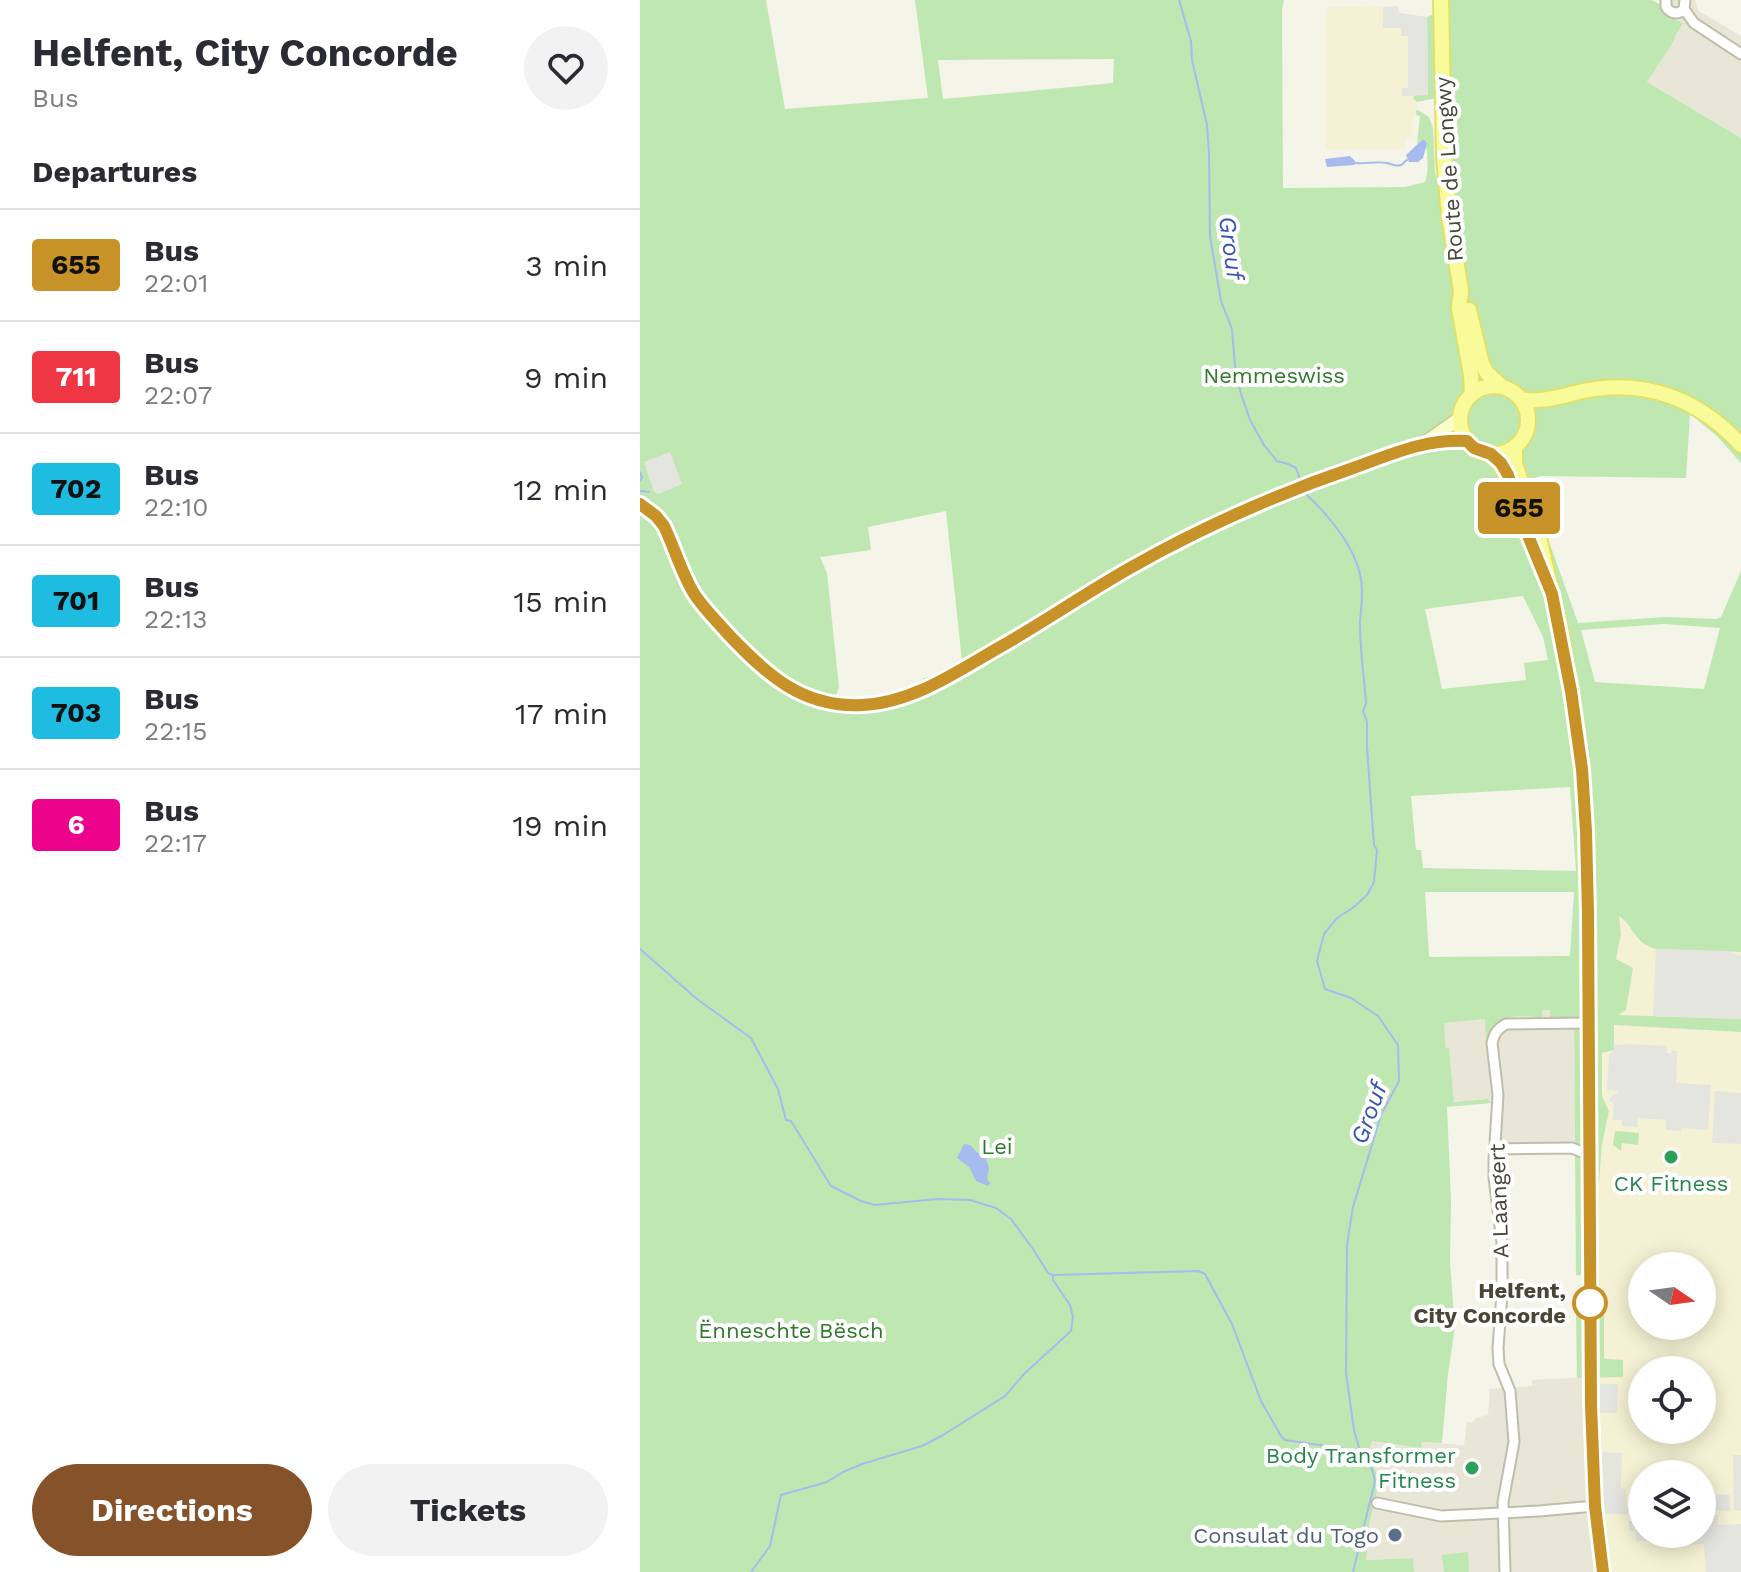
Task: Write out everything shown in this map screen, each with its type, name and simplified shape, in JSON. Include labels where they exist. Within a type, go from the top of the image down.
[{"type":"main road","name":"Route de Longwy","points":[[1441,0],[1444,157],[1449,216],[1461,291],[1482,364],[1501,386]]},
{"type":"main road","name":"Route de Longwy","points":[[1461,291],[1459,308],[1472,394]]},
{"type":"main road","points":[[1491,454],[1515,448],[1529,423],[1526,406],[1521,399],[1501,386],[1486,387],[1466,401],[1460,418],[1463,434],[1474,448],[1491,454],[1501,463],[1508,475],[1552,594]]},
{"type":"main road","points":[[1521,399],[1538,400],[1622,387],[1664,393],[1708,414],[1741,445]]},
{"type":"main road","points":[[1529,423],[1561,397]]},
{"type":"main road","points":[[1424,443],[1460,418]]},
{"type":"main road","points":[[640,504],[664,526],[694,594],[764,670],[790,689],[814,698],[861,705],[895,700],[930,686],[1031,629],[1129,568],[1234,514],[1316,480],[1424,443],[1467,441]]},
{"type":"main road","points":[[1515,448],[1515,464],[1537,529],[1552,594],[1582,769],[1586,844],[1591,1405],[1595,1506],[1603,1572]]},
{"type":"street","points":[[1666,0],[1666,7],[1672,13],[1678,13],[1685,4],[1694,23],[1741,54]]},
{"type":"street","name":"A Laangert","points":[[1505,1572],[1503,1512],[1514,1442],[1510,1391],[1499,1364],[1498,1348],[1502,1243],[1494,1177],[1498,1095],[1492,1043],[1499,1028],[1506,1024],[1588,1023]]},
{"type":"street","points":[[1494,1149],[1572,1148],[1589,1155]]},
{"type":"street","points":[[1377,1503],[1441,1516],[1595,1506]]},
{"type":"shaded area","points":[[1661,0],[1695,0],[1699,11],[1741,36],[1741,138],[1647,82],[1683,23],[1667,15],[1662,9]]},
{"type":"shaded area","points":[[1398,6],[1399,13],[1427,17],[1414,101],[1418,110],[1414,116],[1414,138],[1405,138],[1405,149],[1325,149],[1327,7]]},
{"type":"shaded area","points":[[1398,6],[1399,13],[1427,17],[1428,95],[1402,96],[1402,88],[1408,88],[1408,36],[1401,36],[1401,28],[1383,28],[1383,7]]},
{"type":"shaded area","points":[[670,452],[682,484],[659,494],[654,492],[644,462]]},
{"type":"shaded area","points":[[1618,916],[1626,921],[1647,947],[1741,952],[1741,1019],[1617,1015],[1616,960],[1621,934]]},
{"type":"shaded area","points":[[1656,949],[1726,951],[1741,956],[1741,1019],[1653,1016]]},
{"type":"shaded area","points":[[1542,1010],[1550,1010],[1550,1017],[1574,1016],[1575,1154],[1504,1155],[1500,1159],[1489,1160],[1491,1103],[1487,1099],[1454,1102],[1444,1023],[1485,1019],[1487,1038],[1502,1018],[1541,1017]]},
{"type":"shaded area","points":[[1614,1025],[1741,1032],[1741,1572],[1603,1572],[1589,1183],[1599,1182],[1609,1111],[1602,1096],[1602,1053],[1613,1045]]},
{"type":"shaded area","points":[[1613,1045],[1667,1046],[1667,1053],[1677,1051],[1676,1083],[1711,1085],[1708,1130],[1666,1130],[1666,1120],[1638,1118],[1637,1127],[1622,1126],[1622,1120],[1613,1120],[1614,1105],[1609,1099],[1619,1091],[1607,1090],[1609,1055],[1614,1050]]},
{"type":"shaded area","points":[[1715,1091],[1741,1093],[1741,1144],[1712,1143]]},
{"type":"shaded area","points":[[1591,1377],[1603,1572],[1414,1572],[1412,1558],[1366,1560],[1367,1536],[1380,1479],[1364,1448],[1371,1441],[1421,1448],[1422,1442],[1464,1445],[1467,1422],[1488,1415],[1490,1389],[1532,1386],[1532,1380]]},
{"type":"shaded area","points":[[1599,1384],[1618,1384],[1617,1413],[1600,1413]]},
{"type":"shaded area","points":[[1601,1452],[1622,1453],[1621,1488],[1626,1489],[1628,1515],[1605,1514]]},
{"type":"shaded area","points":[[1733,1455],[1741,1455],[1741,1511],[1734,1510]]},
{"type":"shaded area","points":[[1716,1494],[1730,1495],[1730,1511],[1716,1510]]},
{"type":"shaded area","points":[[1716,1515],[1718,1525],[1741,1524],[1741,1572],[1706,1572],[1704,1548],[1716,1548]]},
{"type":"green space","points":[[640,0],[766,0],[785,109],[928,98],[915,0],[1284,0],[1283,188],[1405,187],[1425,182],[1427,156],[1425,141],[1417,144],[1418,110],[1429,117],[1433,128],[1435,173],[1447,211],[1442,97],[1417,102],[1413,98],[1428,94],[1427,17],[1434,14],[1434,0],[1652,0],[1661,5],[1666,14],[1683,23],[1647,82],[1741,138],[1741,463],[1717,436],[1690,414],[1686,478],[1541,476],[1527,480],[1578,623],[1665,617],[1716,619],[1721,617],[1741,571],[1741,952],[1649,947],[1619,916],[1621,934],[1616,959],[1633,968],[1626,1010],[1618,1015],[1741,1019],[1741,1032],[1614,1025],[1614,1050],[1602,1053],[1602,1096],[1609,1111],[1599,1183],[1590,1183],[1590,1275],[1576,1275],[1574,1017],[1550,1017],[1550,1010],[1542,1010],[1542,1017],[1509,1018],[1496,1024],[1486,1039],[1485,1019],[1444,1023],[1454,1102],[1488,1099],[1491,1103],[1447,1107],[1450,1263],[1455,1327],[1442,1443],[1422,1442],[1421,1448],[1372,1441],[1370,1448],[1365,1449],[1380,1479],[1367,1535],[1366,1560],[1413,1558],[1414,1572],[640,1572]],"holes":[[[1114,59],[1113,83],[943,99],[938,60]],[[946,511],[962,661],[934,677],[923,678],[923,681],[891,692],[859,697],[836,696],[839,687],[827,573],[820,557],[871,550],[868,527]],[[1523,596],[1543,637],[1548,660],[1524,663],[1526,680],[1442,689],[1425,609]],[[1664,624],[1720,628],[1704,689],[1595,682],[1581,630]],[[1570,787],[1576,871],[1423,868],[1421,850],[1416,850],[1411,796]],[[1425,892],[1574,892],[1570,956],[1429,957]]]},
{"type":"green space","points":[[1615,1131],[1639,1133],[1638,1145],[1622,1143],[1621,1151],[1613,1145]]},
{"type":"green space","points":[[1599,1290],[1604,1290],[1604,1358],[1623,1360],[1623,1377],[1577,1378],[1576,1313],[1596,1313]]},
{"type":"green space","points":[[1468,1552],[1469,1572],[1444,1572],[1442,1555]]},
{"type":"water","points":[[1422,140],[1427,144],[1423,158],[1418,162],[1409,162],[1406,155]]},
{"type":"water","points":[[1350,156],[1357,163],[1327,167],[1325,159]]},
{"type":"water","points":[[964,1144],[985,1156],[989,1168],[988,1186],[976,1181],[969,1167],[957,1158]]},
{"type":"waterway","name":"Grouf","points":[[1179,0],[1191,41],[1192,60],[1207,125],[1210,236],[1221,301],[1232,329],[1241,394],[1250,420],[1264,445],[1277,461],[1296,468],[1300,479]]},
{"type":"waterway","points":[[1357,163],[1383,162],[1397,166],[1407,160]]},
{"type":"waterway","points":[[640,472],[640,481]]},
{"type":"waterway","points":[[640,491],[649,492]]},
{"type":"waterway","name":"Grouf","points":[[1305,493],[1338,530],[1352,552],[1360,574],[1360,633],[1366,703],[1363,711],[1367,722],[1374,845],[1377,850],[1374,882],[1367,895],[1337,918],[1324,934],[1317,961],[1325,989],[1351,998],[1378,1016],[1398,1045],[1399,1081],[1381,1115],[1353,1207],[1347,1244],[1346,1373],[1354,1430],[1360,1451],[1372,1469],[1375,1481],[1353,1572]]},
{"type":"waterway","points":[[640,949],[697,999],[751,1038],[778,1089],[786,1120],[791,1121],[831,1186],[875,1205],[937,1199],[970,1200],[996,1208],[1011,1219],[1048,1273],[1053,1275],[1198,1271],[1205,1274],[1232,1324],[1261,1401],[1281,1436],[1285,1440],[1359,1451]]},
{"type":"waterway","points":[[751,1572],[770,1546],[781,1495],[827,1482],[862,1464],[922,1446],[1005,1396],[1071,1331],[1073,1317],[1070,1305],[1053,1280],[1053,1275]]},
{"type":"bus line","name":"655","points":[[640,504],[664,526],[694,594],[764,670],[790,689],[814,698],[861,705],[895,700],[930,686],[1181,540],[1316,480],[1424,443],[1449,440],[1467,441],[1501,463],[1552,594],[1582,769],[1588,914],[1591,1405],[1595,1506],[1603,1572]]},
{"type":"place","name":"CK Fitness","points":[[1671,1157]]},
{"type":"place","name":"Helfent, City Concorde","points":[[1590,1303]]},
{"type":"place","name":"Body Transformer Fitness","points":[[1472,1468]]},
{"type":"place","name":"Consulat du Togo","points":[[1395,1535]]},
{"type":"park label","name":"Nemmeswiss","points":[[1274,375]]},
{"type":"park label","name":"Lei","points":[[997,1146]]},
{"type":"park label","name":"Ënneschte Bësch","points":[[791,1330]]}]
